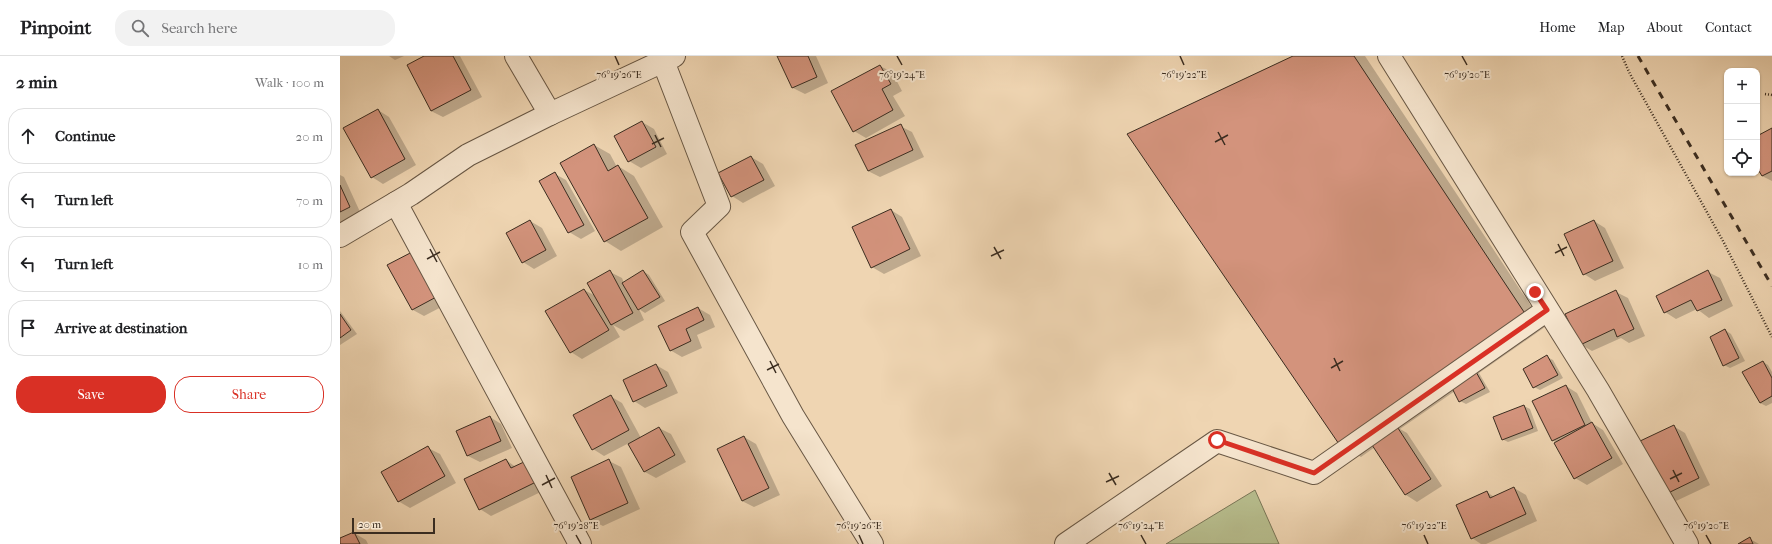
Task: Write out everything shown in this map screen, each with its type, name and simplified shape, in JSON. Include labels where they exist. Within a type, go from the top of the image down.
[{"type":"street","points":[[516,56],[550,114]]},
{"type":"street","points":[[1390,56],[1598,390],[1687,544]]},
{"type":"street","points":[[340,236],[396,203],[468,155],[550,114],[669,59],[718,206],[692,232],[793,416],[872,544]]},
{"type":"street","points":[[396,203],[580,544]]},
{"type":"street","points":[[1066,544],[1217,440],[1314,473],[1547,310]]},
{"type":"path","points":[[1622,56],[1630,74],[1723,241],[1772,337]]},
{"type":"path","points":[[1765,94],[1772,96]]},
{"type":"green space","points":[[1255,490],[1279,544],[1166,544]]},
{"type":"building","points":[[424,56],[453,56],[471,90],[431,111],[407,65]]},
{"type":"building","points":[[777,56],[808,56],[817,77],[792,88]]},
{"type":"building","points":[[1293,56],[1354,56],[1526,315],[1341,447],[1127,134]]},
{"type":"building","points":[[880,65],[891,84],[882,89],[893,110],[853,132],[831,91]]},
{"type":"building","points":[[378,109],[405,159],[371,178],[343,128]]},
{"type":"building","points":[[642,121],[656,147],[628,162],[614,136]]},
{"type":"building","points":[[901,124],[913,150],[868,171],[855,145]]},
{"type":"building","points":[[1772,128],[1772,171],[1762,176],[1760,173],[1760,134]]},
{"type":"building","points":[[594,144],[608,171],[618,165],[648,218],[604,242],[560,163]]},
{"type":"building","points":[[751,156],[764,180],[731,197],[718,173]]},
{"type":"building","points":[[555,172],[584,225],[568,233],[539,181]]},
{"type":"building","points":[[340,185],[350,207],[340,212]]},
{"type":"building","points":[[891,209],[910,249],[871,268],[852,227]]},
{"type":"building","points":[[530,220],[546,250],[522,263],[506,233]]},
{"type":"building","points":[[1594,220],[1613,261],[1583,275],[1564,234]]},
{"type":"building","points":[[416,250],[440,295],[412,310],[387,265]]},
{"type":"building","points":[[610,270],[633,313],[611,325],[587,283]]},
{"type":"building","points":[[643,270],[660,297],[638,310],[622,283]]},
{"type":"building","points":[[1708,270],[1722,300],[1697,311],[1691,300],[1664,313],[1656,296]]},
{"type":"building","points":[[584,289],[609,330],[570,353],[545,311]]},
{"type":"building","points":[[1616,290],[1634,329],[1617,337],[1614,329],[1580,345],[1565,314]]},
{"type":"building","points":[[698,307],[704,320],[686,329],[691,341],[670,351],[658,326]]},
{"type":"building","points":[[340,314],[351,330],[340,338]]},
{"type":"building","points":[[1725,329],[1739,358],[1723,366],[1710,337]]},
{"type":"building","points":[[1547,355],[1558,375],[1533,388],[1523,369]]},
{"type":"building","points":[[1763,361],[1772,378],[1772,396],[1760,403],[1742,372]]},
{"type":"building","points":[[656,364],[667,386],[633,402],[623,380]]},
{"type":"building","points":[[1475,370],[1485,388],[1459,402],[1450,384]]},
{"type":"building","points":[[1566,385],[1585,425],[1552,441],[1532,401]]},
{"type":"building","points":[[611,395],[629,430],[592,450],[573,415]]},
{"type":"building","points":[[1524,405],[1533,428],[1502,440],[1493,417]]},
{"type":"building","points":[[490,416],[501,441],[467,456],[456,431]]},
{"type":"building","points":[[1592,422],[1612,458],[1574,479],[1554,443]]},
{"type":"building","points":[[1396,425],[1431,479],[1405,495],[1370,442]]},
{"type":"building","points":[[1674,425],[1699,478],[1664,495],[1638,442]]},
{"type":"building","points":[[659,427],[675,455],[644,472],[628,444]]},
{"type":"building","points":[[744,436],[769,488],[742,501],[717,449]]},
{"type":"building","points":[[428,446],[445,476],[398,502],[381,472]]},
{"type":"building","points":[[506,459],[511,468],[526,461],[536,482],[479,510],[464,479]]},
{"type":"building","points":[[609,459],[628,503],[590,520],[571,477]]},
{"type":"building","points":[[1514,487],[1526,514],[1471,539],[1456,505],[1487,491],[1490,498]]},
{"type":"building","points":[[354,532],[360,544],[340,544],[340,538]]},
{"type":"building","points":[[1750,537],[1753,544],[1738,544]]},
{"type":"railway","points":[[1638,56],[1772,286]]},
{"type":"route","points":[[1217,440],[1314,473],[1479,356],[1547,310],[1535,292]]}]
